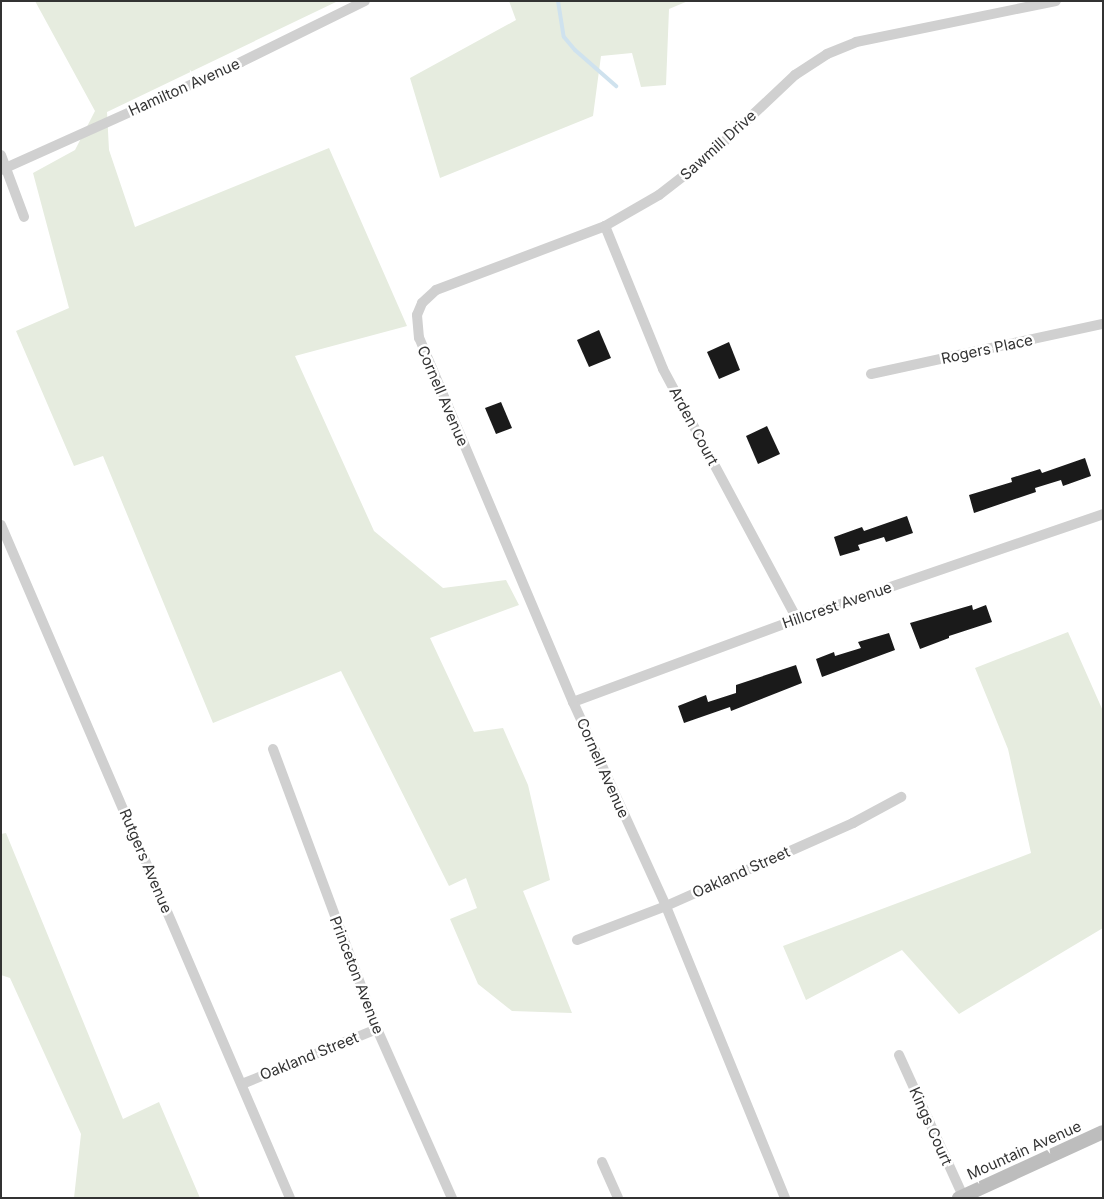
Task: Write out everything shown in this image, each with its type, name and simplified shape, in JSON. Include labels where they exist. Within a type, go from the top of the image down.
[{"type":"main road","name":"Mountain Avenue","points":[[961,1197],[1103,1132]]},
{"type":"street","name":"Hamilton Avenue","points":[[4,169],[241,62],[365,1]]},
{"type":"street","name":"Sawmill Drive","points":[[419,338],[417,315],[422,304],[436,290],[605,226],[684,177],[795,75],[827,54],[856,42],[1056,1]]},
{"type":"street","points":[[1,155],[4,169],[24,217]]},
{"type":"street","name":"Arden Court","points":[[605,226],[663,368],[797,619]]},
{"type":"street","name":"Rogers Place","points":[[871,374],[1103,324]]},
{"type":"street","name":"Cornell Avenue","points":[[419,338],[573,702],[666,906],[785,1198]]},
{"type":"street","name":"Hillcrest Avenue","points":[[573,702],[797,619],[1103,514]]},
{"type":"street","name":"Rutgers Avenue","points":[[1,524],[290,1198]]},
{"type":"street","name":"Princeton Avenue","points":[[273,749],[377,1029],[452,1198]]},
{"type":"street","name":"Oakland Street","points":[[577,940],[666,906],[853,823],[901,797]]},
{"type":"street","name":"Oakland Street","points":[[242,1084],[377,1029]]},
{"type":"street","name":"Kings Court","points":[[899,1055],[961,1197]]},
{"type":"street","points":[[602,1162],[618,1198]]},
{"type":"shaded area","points":[[35,1],[338,1],[107,112],[109,150],[135,227],[329,148],[407,326],[295,356],[374,531],[443,588],[506,580],[519,605],[430,638],[474,732],[503,728],[528,785],[550,880],[523,891],[572,1013],[512,1011],[478,984],[450,919],[477,908],[466,878],[449,886],[341,671],[213,723],[103,456],[74,466],[16,331],[69,308],[33,173],[75,150],[95,111]]},
{"type":"shaded area","points":[[509,1],[688,1],[669,9],[666,85],[641,87],[632,53],[601,56],[593,116],[440,178],[410,78],[516,20]]},
{"type":"shaded area","points":[[1068,632],[1103,711],[1103,928],[959,1014],[902,950],[806,1000],[783,946],[1031,853],[1008,749],[975,668]]},
{"type":"shaded area","points":[[6,833],[123,1119],[159,1102],[200,1198],[74,1198],[81,1134],[10,978],[1,975],[1,834]]},
{"type":"building","points":[[599,330],[611,358],[589,367],[577,340]]},
{"type":"building","points":[[729,342],[740,370],[719,379],[707,352]]},
{"type":"building","points":[[501,402],[512,428],[496,434],[485,408]]},
{"type":"building","points":[[767,426],[780,454],[758,464],[746,436]]},
{"type":"building","points":[[1085,458],[1091,476],[1063,486],[1061,480],[1035,488],[1036,492],[974,513],[969,495],[1012,482],[1011,478],[1040,469],[1042,473]]},
{"type":"building","points":[[907,516],[913,533],[886,542],[884,537],[858,545],[860,550],[840,556],[834,537],[862,527],[864,531]]},
{"type":"building","points":[[972,605],[973,610],[986,605],[992,622],[949,636],[949,638],[920,649],[910,623]]},
{"type":"building","points":[[889,633],[895,650],[822,677],[816,659],[834,652],[835,656],[861,648],[858,642]]},
{"type":"building","points":[[796,665],[802,683],[731,711],[730,707],[684,723],[678,706],[706,695],[708,702],[736,693],[736,685]]},
{"type":"waterway","points":[[558,1],[564,37],[575,50],[616,86]]}]
